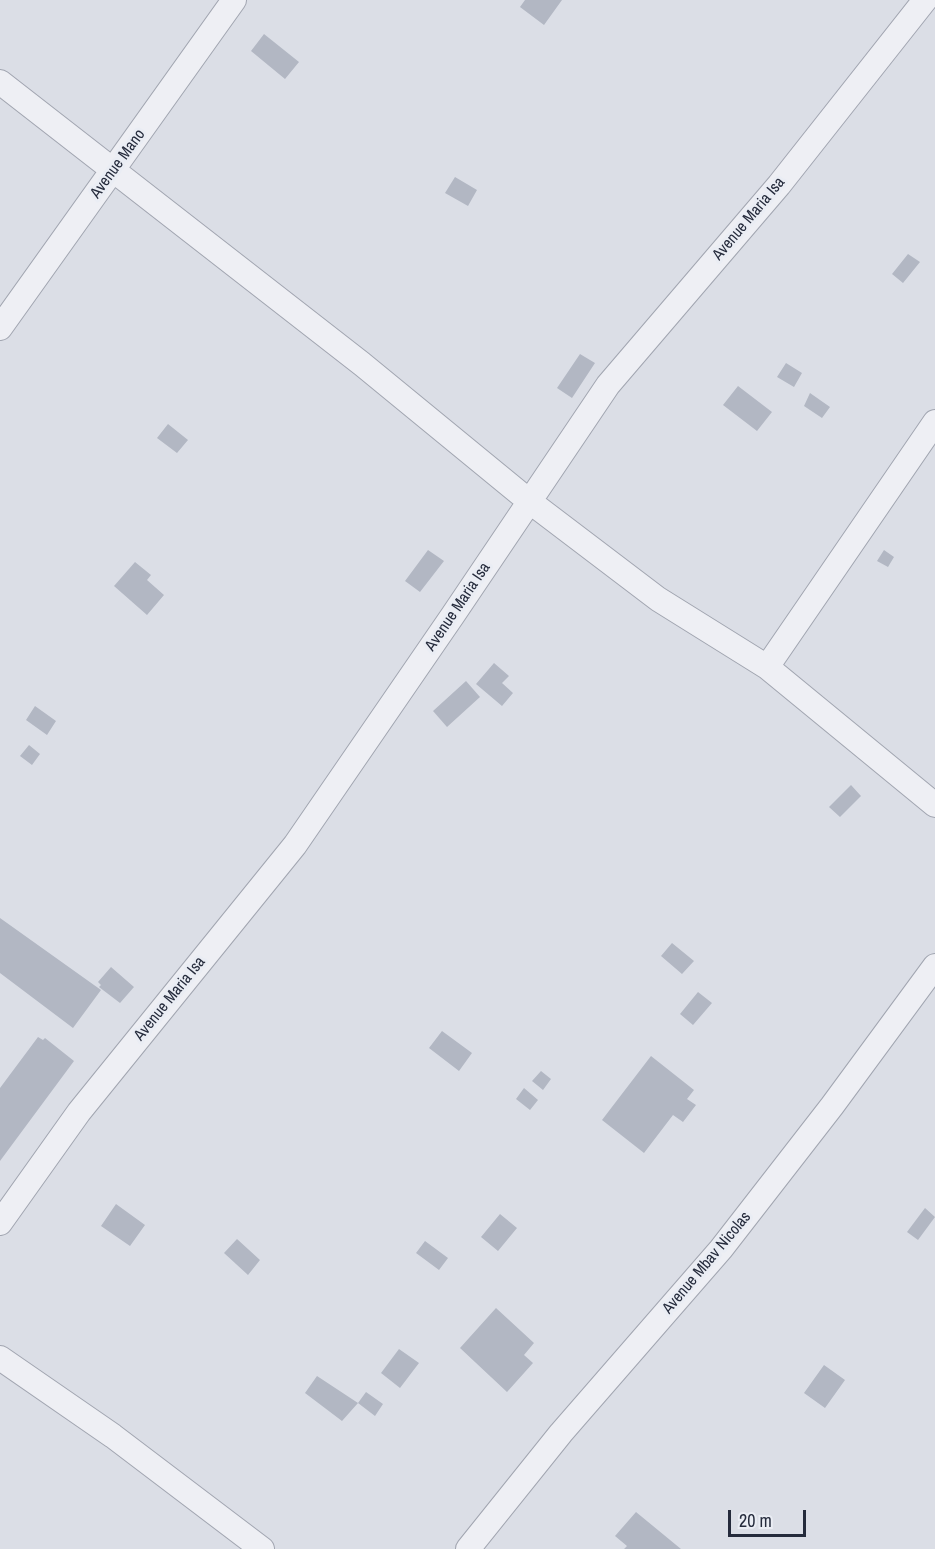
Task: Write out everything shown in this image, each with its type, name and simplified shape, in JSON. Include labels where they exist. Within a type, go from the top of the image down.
[{"type":"street","name":"Avenue Mano","points":[[0,327],[234,0]]},
{"type":"street","name":"Avenue Maria Isa","points":[[0,1223],[79,1112],[295,845],[608,385],[779,185],[925,0]]},
{"type":"street","points":[[0,82],[362,364],[529,501],[658,599],[767,667],[935,805]]},
{"type":"street","points":[[767,667],[935,422]]},
{"type":"street","name":"Avenue Mbav Nicolas","points":[[468,1549],[561,1433],[721,1249],[832,1106],[935,966]]},
{"type":"street","points":[[0,1358],[113,1436],[262,1549]]},
{"type":"building","points":[[525,0],[562,0],[544,25],[520,7]]},
{"type":"building","points":[[264,34],[299,62],[285,79],[251,51]]},
{"type":"building","points":[[455,177],[477,190],[468,206],[445,193]]},
{"type":"building","points":[[908,254],[920,262],[903,283],[892,274]]},
{"type":"building","points":[[580,354],[595,363],[572,398],[557,388]]},
{"type":"building","points":[[786,363],[802,373],[794,387],[777,377]]},
{"type":"building","points":[[738,386],[772,412],[757,431],[723,405]]},
{"type":"building","points":[[810,393],[830,407],[822,418],[804,406]]},
{"type":"building","points":[[168,424],[188,440],[177,453],[157,438]]},
{"type":"building","points":[[428,550],[444,561],[420,592],[405,581]]},
{"type":"building","points":[[884,550],[894,557],[888,567],[877,561]]},
{"type":"building","points":[[135,562],[151,575],[147,580],[164,595],[147,615],[114,586]]},
{"type":"building","points":[[494,663],[509,676],[502,683],[513,693],[502,706],[476,684]]},
{"type":"building","points":[[466,681],[480,697],[447,727],[433,711]]},
{"type":"building","points":[[35,706],[56,721],[47,735],[26,720]]},
{"type":"building","points":[[29,745],[40,754],[32,765],[20,756]]},
{"type":"building","points":[[851,785],[861,796],[840,817],[829,807]]},
{"type":"building","points":[[0,918],[101,990],[73,1028],[0,973]]},
{"type":"building","points":[[672,943],[694,961],[682,974],[661,956]]},
{"type":"building","points":[[111,967],[134,987],[120,1003],[99,987],[101,985],[98,982]]},
{"type":"building","points":[[698,992],[712,1003],[693,1025],[680,1014]]},
{"type":"building","points":[[442,1031],[472,1053],[459,1071],[429,1048]]},
{"type":"building","points":[[38,1037],[43,1040],[45,1038],[74,1061],[0,1161],[0,1088]]},
{"type":"building","points":[[651,1056],[694,1090],[687,1099],[696,1105],[683,1122],[673,1115],[644,1153],[602,1120]]},
{"type":"building","points":[[541,1071],[551,1079],[543,1090],[532,1081]]},
{"type":"building","points":[[524,1088],[538,1100],[530,1110],[516,1099]]},
{"type":"building","points":[[116,1204],[145,1225],[130,1246],[101,1226]]},
{"type":"building","points":[[925,1208],[935,1217],[918,1240],[907,1232]]},
{"type":"building","points":[[500,1214],[517,1228],[498,1251],[481,1237]]},
{"type":"building","points":[[237,1239],[260,1260],[248,1275],[224,1253]]},
{"type":"building","points":[[425,1241],[448,1258],[439,1270],[416,1253]]},
{"type":"building","points":[[496,1308],[534,1343],[524,1355],[533,1363],[507,1392],[460,1348]]},
{"type":"building","points":[[399,1349],[419,1363],[400,1388],[381,1373]]},
{"type":"building","points":[[824,1365],[845,1380],[825,1408],[804,1393]]},
{"type":"building","points":[[317,1376],[358,1403],[342,1421],[305,1393]]},
{"type":"building","points":[[366,1392],[383,1404],[375,1416],[358,1403]]},
{"type":"building","points":[[636,1512],[681,1549],[624,1549],[627,1546],[615,1536]]}]
